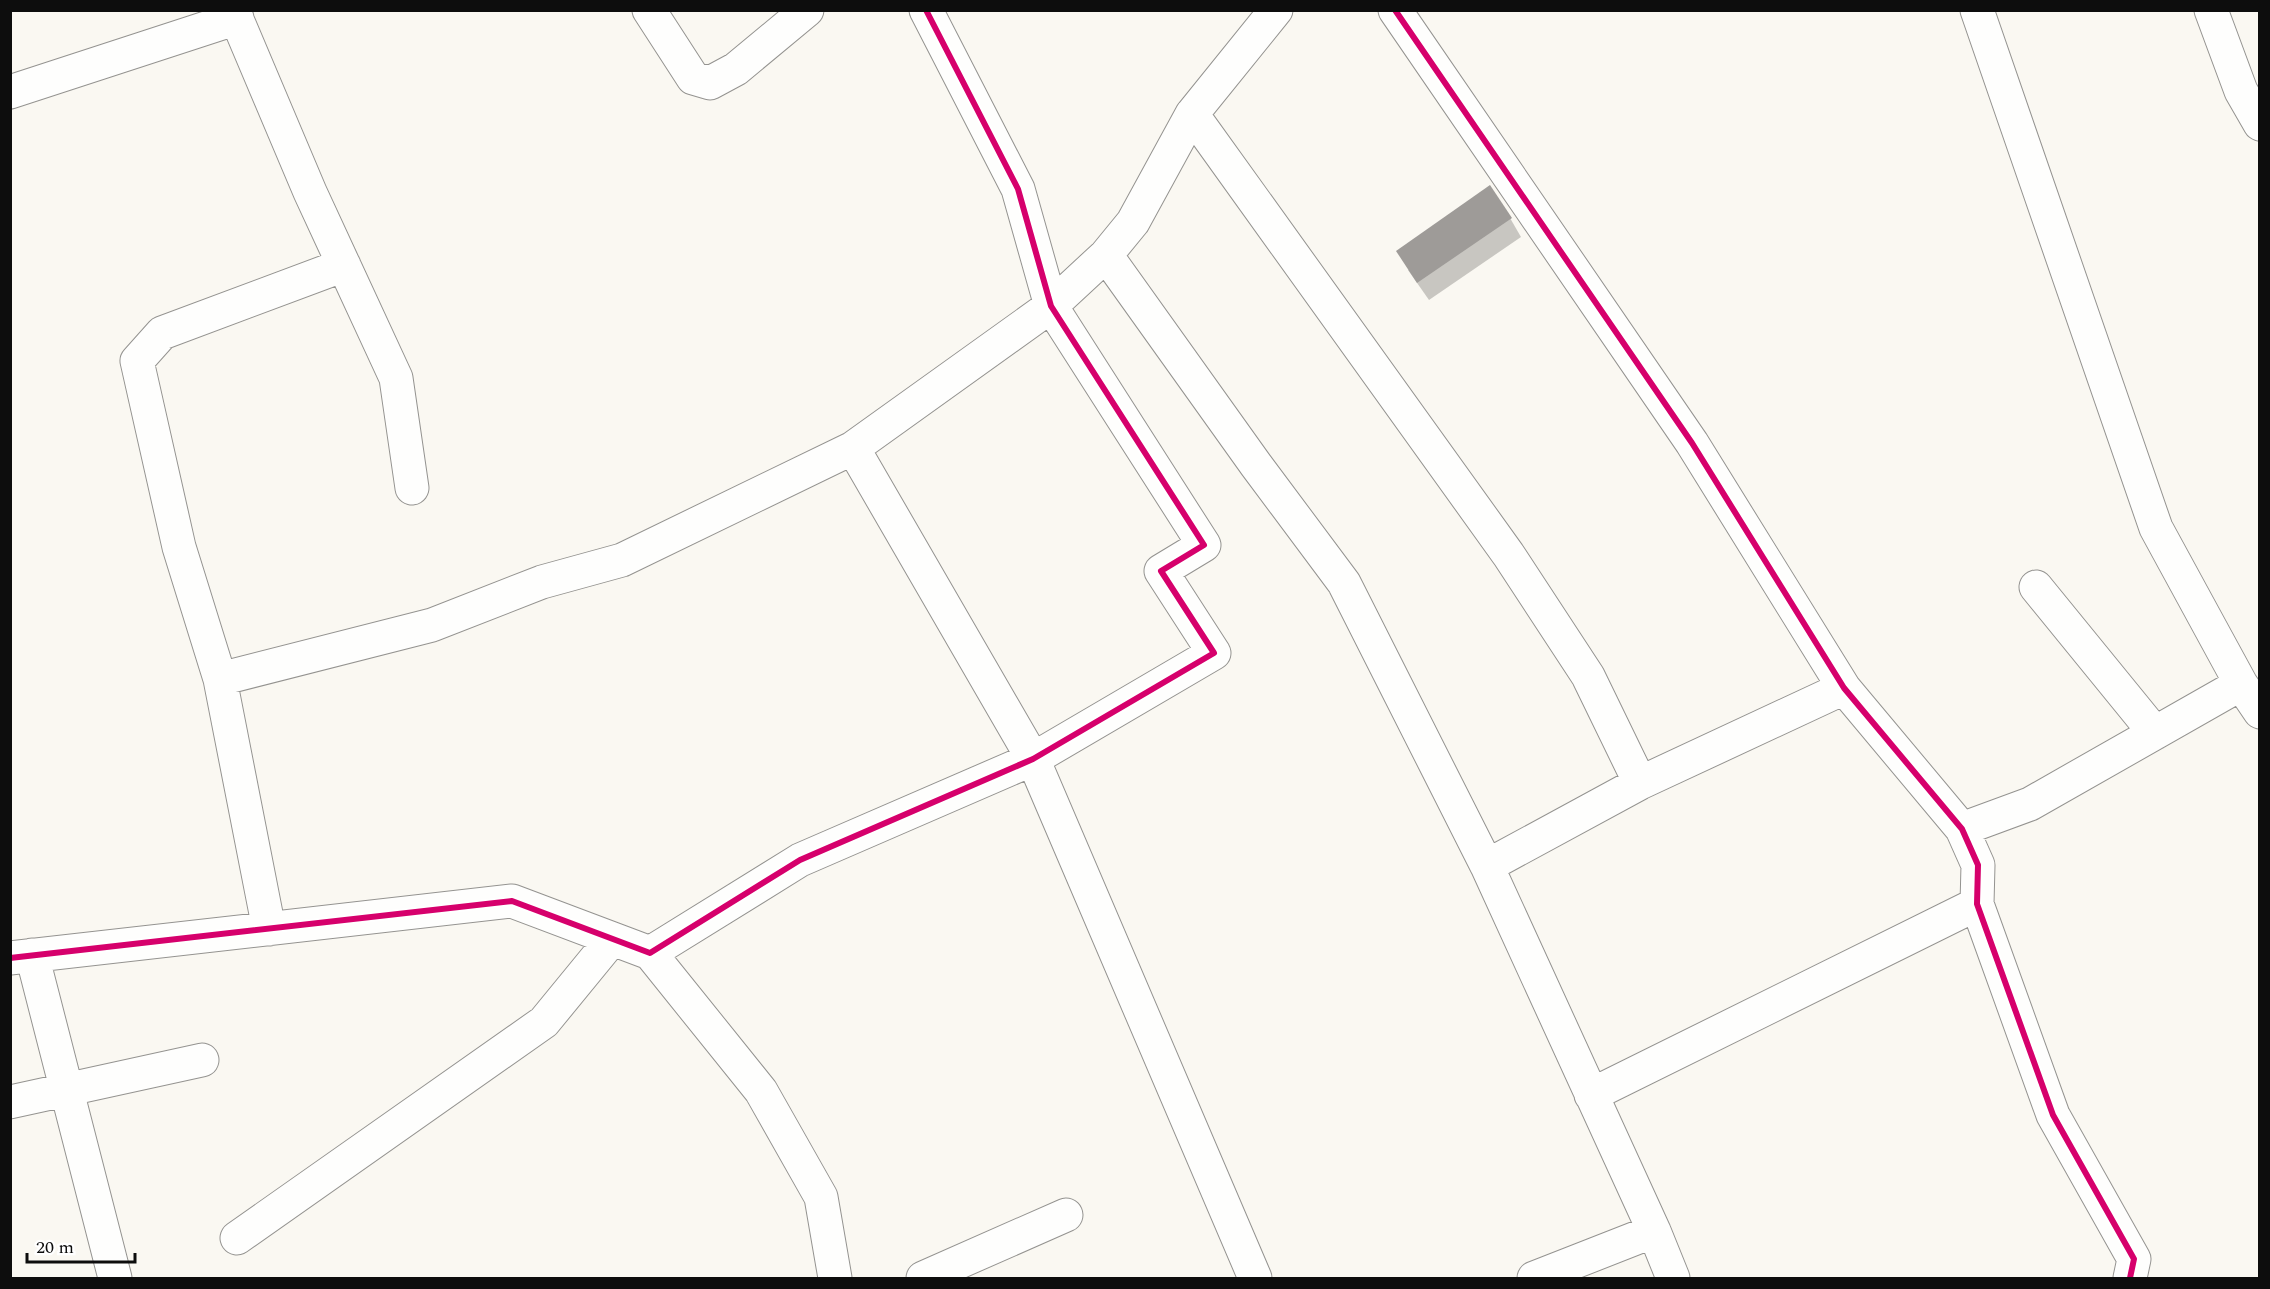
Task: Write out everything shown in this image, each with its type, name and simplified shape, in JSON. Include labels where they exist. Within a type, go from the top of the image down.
[{"type":"street","points":[[649,10],[693,78],[710,83],[736,69],[807,10]]},
{"type":"street","points":[[650,953],[800,860],[1033,759],[1214,653],[1161,571],[1204,545],[1051,306],[1018,189],[926,10]]},
{"type":"street","points":[[220,679],[432,625],[542,582],[622,560],[853,448],[1051,306],[1106,255],[1133,222],[1192,114],[1276,10]]},
{"type":"street","points":[[1395,10],[1692,443],[1844,688],[1962,829],[1978,865],[1977,904],[2053,1115],[2134,1259],[2130,1278]]},
{"type":"street","points":[[1977,10],[2156,528],[2241,684],[2259,712]]},
{"type":"street","points":[[2211,10],[2241,92],[2259,124]]},
{"type":"street","points":[[10,92],[235,14],[310,192],[396,378],[412,488]]},
{"type":"street","points":[[1192,114],[1508,554],[1588,676],[1640,783]]},
{"type":"street","points":[[1106,255],[1256,465],[1344,583],[1487,866],[1654,1231],[1673,1278]]},
{"type":"street","points":[[269,929],[220,679],[179,547],[137,361],[162,333],[344,265]]},
{"type":"street","points":[[853,448],[1033,759],[1255,1278]]},
{"type":"street","points":[[2036,587],[2155,733]]},
{"type":"street","points":[[1962,829],[2030,804],[2241,684]]},
{"type":"street","points":[[1487,866],[1640,783],[1844,688]]},
{"type":"street","points":[[115,1278],[67,1091],[21,956],[512,901],[650,953],[767,1101],[821,1197],[835,1278]]},
{"type":"street","points":[[1591,1095],[1977,904]]},
{"type":"street","points":[[237,1238],[544,1022],[612,939]]},
{"type":"street","points":[[10,1102],[202,1060]]},
{"type":"street","points":[[923,1278],[1066,1215]]},
{"type":"street","points":[[1534,1278],[1654,1231]]},
{"type":"building","points":[[1490,185],[1512,218],[1417,283],[1396,251]]},
{"type":"cycle path","points":[[10,958],[512,901],[650,953],[800,860],[1033,759],[1214,653],[1161,571],[1204,545],[1051,306],[1018,189],[926,10]]},
{"type":"cycle path","points":[[1395,10],[1692,443],[1844,688],[1962,829],[1978,865],[1977,904],[2053,1115],[2134,1259],[2130,1278]]}]
